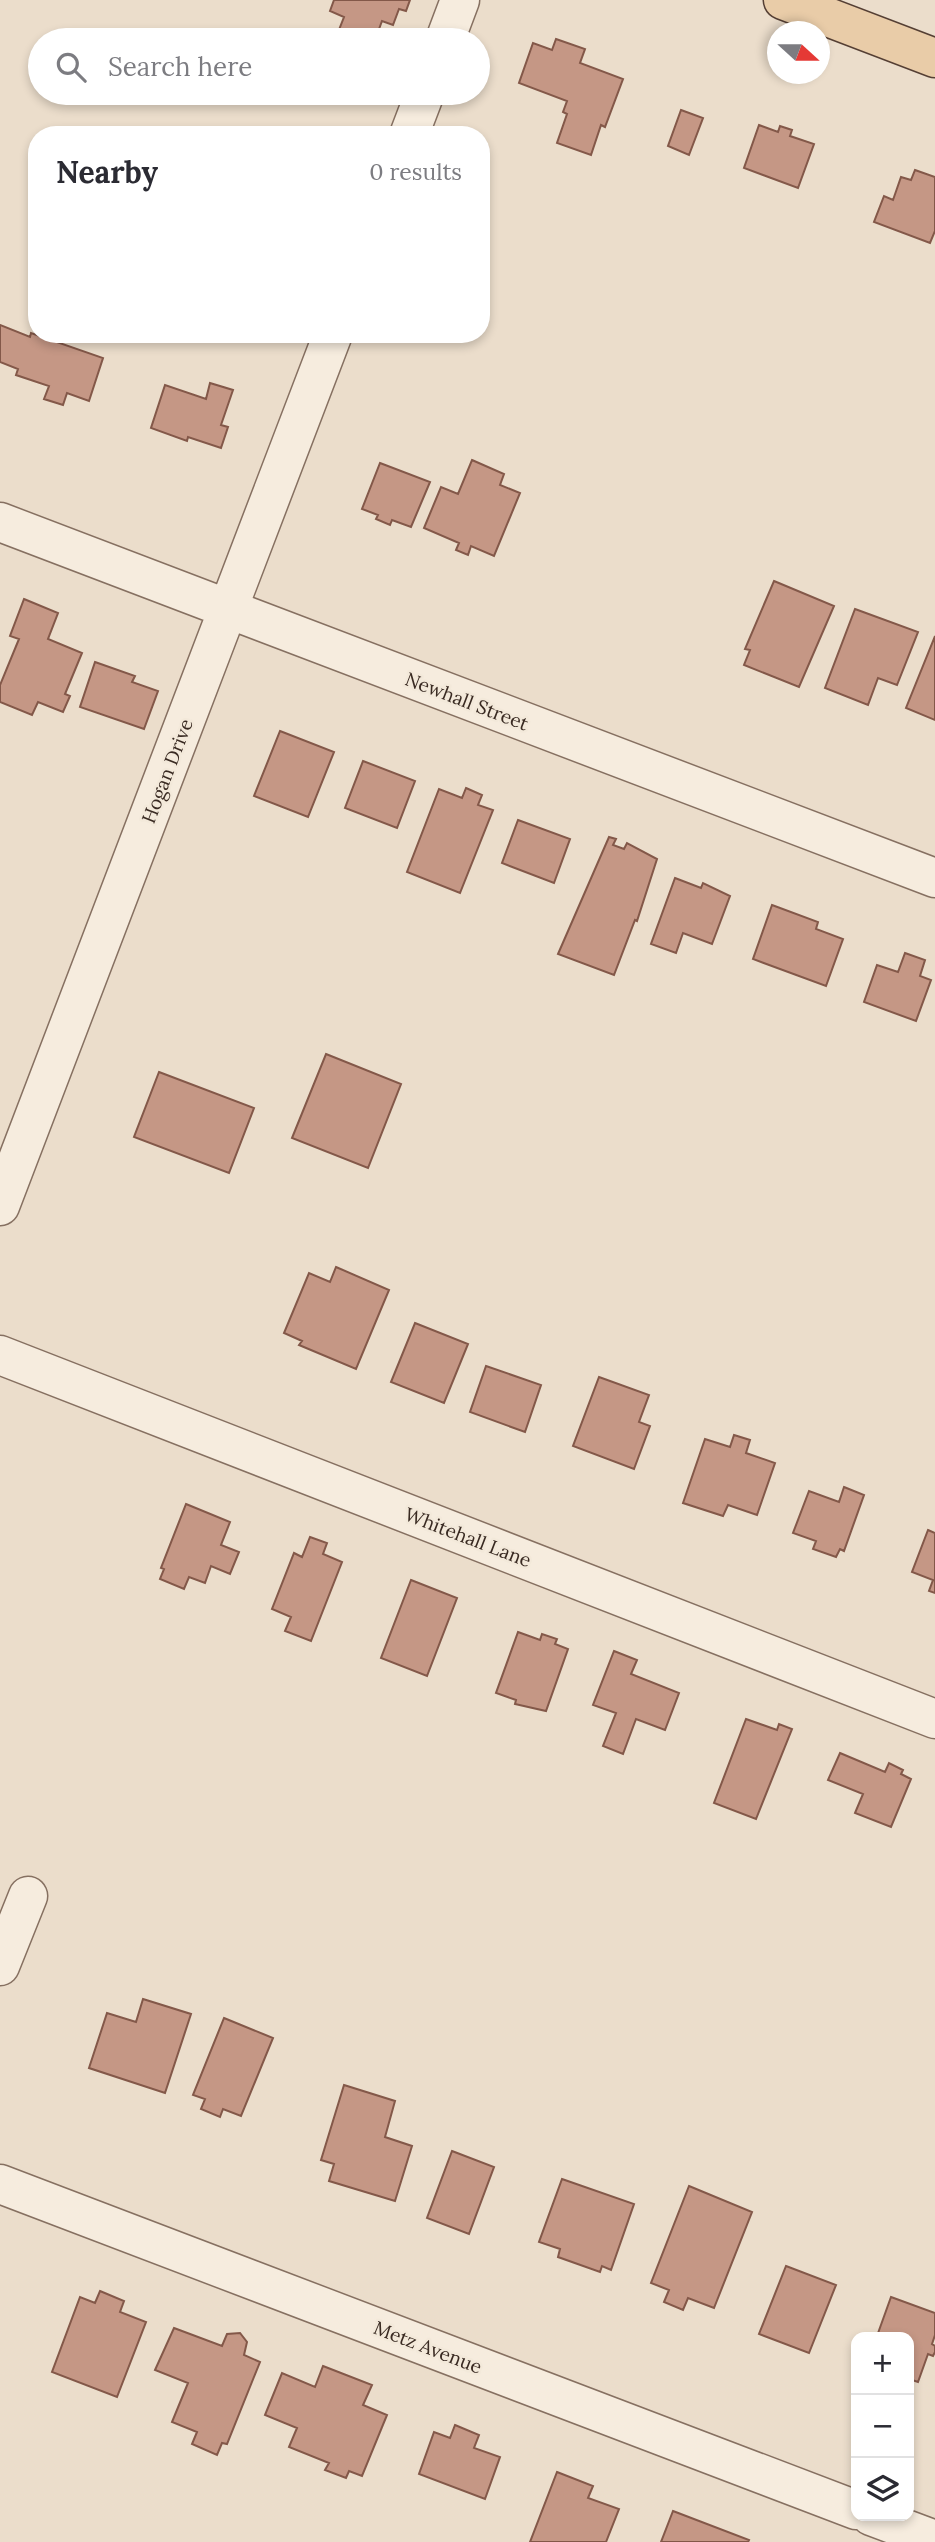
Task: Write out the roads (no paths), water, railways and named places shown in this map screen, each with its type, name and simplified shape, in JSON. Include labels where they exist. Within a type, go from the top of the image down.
[{"type":"main road","points":[[783,0],[935,58]]},
{"type":"street","points":[[449,28],[460,0]]},
{"type":"street","points":[[412,126],[420,105]]},
{"type":"street","name":"Hogan Drive","points":[[0,1206],[330,343]]},
{"type":"street","name":"Newhall Street","points":[[0,522],[935,878]]},
{"type":"street","name":"Whitehall Lane","points":[[0,1355],[935,1718]]},
{"type":"street","points":[[0,1966],[28,1896]]},
{"type":"street","name":"Metz Avenue","points":[[0,2184],[851,2508]]},
{"type":"street","points":[[884,2521],[935,2540]]}]
